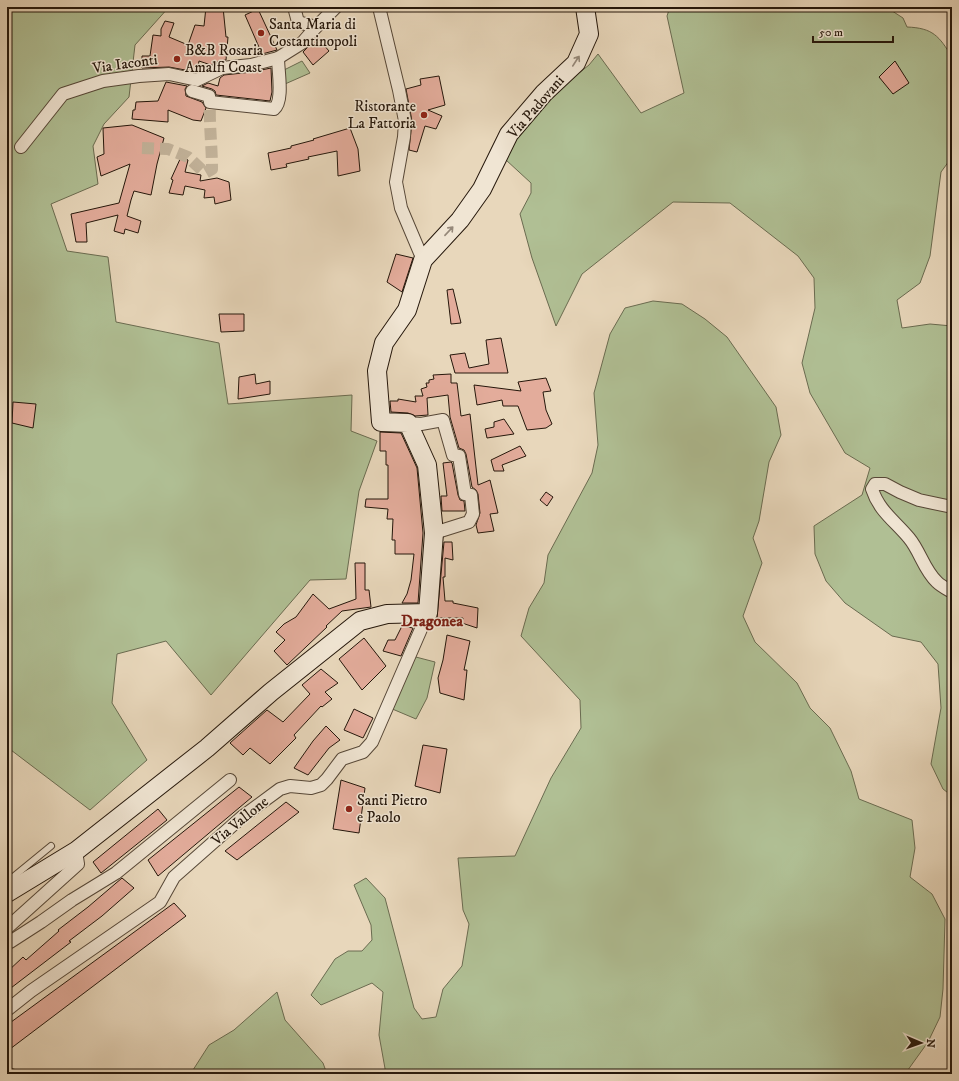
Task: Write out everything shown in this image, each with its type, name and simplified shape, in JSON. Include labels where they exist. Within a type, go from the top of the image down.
[{"type":"street","points":[[294,7],[298,22],[316,27]]},
{"type":"street","name":"Via Iaconti","points":[[22,147],[63,94],[103,81],[139,76],[169,74],[197,80],[222,68],[251,65],[278,58],[302,43],[336,7]]},
{"type":"street","points":[[379,7],[405,121],[404,138],[396,182],[401,208],[423,260],[406,310],[384,343],[377,371],[382,422],[421,424],[443,420],[453,455],[459,456],[465,494],[470,495],[472,514],[469,522],[434,533]]},
{"type":"street","name":"Via Padovani","points":[[423,260],[460,220],[482,189],[509,134],[544,94],[576,63],[589,34],[585,7]]},
{"type":"street","points":[[192,90],[209,96],[210,102],[274,109],[278,104],[280,97],[278,58]]},
{"type":"street","name":"Via Vallone","points":[[7,1010],[31,991],[160,902],[174,878],[242,817],[280,789],[290,786],[311,788],[321,785],[342,759],[363,752],[372,742],[428,613],[434,533],[427,465],[408,423]]},
{"type":"street","points":[[952,507],[919,500],[885,484],[875,484],[872,489],[875,499],[887,515],[908,536],[916,547],[930,574],[937,582],[952,592]]},
{"type":"street","points":[[7,893],[76,851],[207,748],[272,692],[360,622],[387,614],[428,613]]},
{"type":"street","points":[[7,941],[10,942],[72,900],[116,873],[230,780]]},
{"type":"street","points":[[7,928],[78,864],[76,851]]},
{"type":"lane","points":[[7,882],[51,846]]},
{"type":"green space","points":[[7,7],[169,7],[135,45],[129,97],[104,124],[93,146],[98,184],[51,204],[67,251],[108,257],[116,322],[219,343],[228,404],[352,395],[351,431],[377,441],[359,491],[346,579],[310,580],[211,695],[166,641],[117,654],[112,703],[147,760],[90,810],[7,747]]},
{"type":"green space","points":[[670,7],[886,7],[903,18],[907,27],[923,29],[934,34],[952,57],[952,157],[941,172],[930,256],[920,283],[897,300],[902,328],[930,324],[952,326],[952,796],[943,789],[931,764],[941,708],[938,664],[921,642],[892,636],[845,603],[826,581],[815,554],[814,526],[862,495],[870,468],[845,453],[810,393],[802,363],[815,308],[814,278],[798,256],[730,203],[673,202],[582,274],[556,326],[532,258],[520,214],[531,193],[531,183],[506,160],[518,135],[560,88],[589,65],[598,54],[641,113],[684,93],[667,16]]},
{"type":"green space","points":[[302,61],[310,73],[285,84],[280,72]]},
{"type":"green space","points":[[653,301],[682,304],[705,319],[727,337],[776,407],[781,435],[769,462],[759,521],[753,538],[762,563],[743,616],[755,642],[797,683],[810,708],[830,728],[851,771],[859,799],[912,820],[915,848],[910,877],[932,894],[945,919],[943,989],[940,1017],[928,1042],[905,1074],[386,1074],[379,1035],[383,992],[372,983],[321,1005],[311,995],[335,959],[348,951],[362,951],[372,940],[371,925],[354,885],[366,878],[385,898],[414,1008],[422,1019],[436,1017],[443,989],[462,966],[469,924],[463,910],[458,858],[515,856],[551,778],[581,728],[580,700],[521,636],[529,608],[544,583],[548,555],[592,473],[598,445],[594,393],[610,334],[625,308]]},
{"type":"green space","points":[[412,656],[435,662],[427,698],[416,719],[390,708]]},
{"type":"green space","points":[[277,992],[285,1020],[323,1063],[327,1074],[188,1074],[193,1070],[209,1045],[234,1030]]},
{"type":"green space","points":[[7,1066],[25,1074],[7,1074]]},
{"type":"building","points":[[206,7],[223,7],[226,37],[228,37],[226,60],[219,61],[211,65],[199,61],[197,72],[169,67],[142,68],[142,56],[150,56],[153,35],[161,36],[161,29],[165,21],[174,23],[169,37],[188,45],[195,25],[204,26]]},
{"type":"building","name":"Santa Maria di Costantinopoli","points":[[258,9],[277,50],[262,54],[245,15]]},
{"type":"building","points":[[317,37],[329,51],[313,65],[303,52]]},
{"type":"building","points":[[895,61],[909,83],[893,94],[879,77]]},
{"type":"building","points":[[271,68],[272,92],[270,101],[216,95],[215,91],[212,89],[202,86],[208,83],[218,86],[220,78],[224,75]]},
{"type":"building","name":"Ristorante La Fattoria","points":[[439,76],[445,105],[428,110],[442,116],[436,129],[425,126],[417,152],[409,150],[412,121],[406,89],[421,85],[420,79]]},
{"type":"building","points":[[166,82],[187,86],[185,89],[186,96],[202,102],[206,108],[201,121],[193,120],[168,110],[168,122],[132,119],[136,102],[158,101]]},
{"type":"building","points":[[132,125],[164,138],[151,195],[134,191],[131,200],[127,216],[141,221],[138,233],[125,229],[124,234],[114,231],[118,215],[86,223],[87,242],[76,242],[71,214],[119,203],[130,164],[101,176],[97,157],[104,154],[103,128]]},
{"type":"building","points":[[350,128],[358,149],[360,171],[338,176],[337,151],[308,157],[309,159],[286,164],[287,167],[271,170],[268,153],[291,148],[291,146]]},
{"type":"building","points":[[181,157],[188,160],[185,172],[201,175],[200,181],[217,178],[229,182],[231,200],[215,204],[214,197],[204,198],[205,190],[185,186],[183,195],[169,193],[173,180],[171,179]]},
{"type":"building","points":[[396,254],[413,258],[402,292],[387,282]]},
{"type":"building","points":[[453,289],[461,323],[451,324],[447,290]]},
{"type":"building","points":[[219,314],[244,314],[244,331],[221,332]]},
{"type":"building","points":[[501,338],[508,373],[455,373],[450,355],[465,353],[469,368],[489,364],[486,340]]},
{"type":"building","points":[[255,374],[256,384],[270,381],[270,394],[238,399],[239,377]]},
{"type":"building","points":[[451,374],[451,383],[457,383],[461,416],[470,414],[478,485],[490,480],[498,513],[490,514],[494,531],[478,533],[476,525],[480,513],[478,494],[472,487],[466,454],[464,450],[459,448],[450,417],[448,395],[427,398],[428,415],[415,416],[408,413],[391,412],[390,401],[398,401],[398,399],[416,402],[415,396],[423,396],[421,389],[427,387],[426,383],[429,383],[429,380],[434,379],[433,375]]},
{"type":"building","points":[[546,378],[551,391],[543,392],[546,410],[552,424],[546,428],[527,430],[518,406],[503,406],[502,400],[477,405],[474,385],[521,391],[518,382]]},
{"type":"building","points":[[13,402],[36,404],[33,428],[12,423]]},
{"type":"building","points":[[504,419],[514,434],[487,438],[485,429],[494,427],[494,422]]},
{"type":"building","points":[[380,432],[401,433],[417,468],[423,533],[418,603],[402,603],[407,594],[411,580],[414,554],[395,554],[395,540],[392,540],[393,519],[387,519],[388,509],[365,507],[366,499],[388,499],[388,465],[386,465],[386,451],[380,451]]},
{"type":"building","points":[[520,446],[526,456],[502,465],[504,471],[494,471],[491,460]]},
{"type":"building","points":[[451,462],[458,495],[460,500],[464,501],[465,511],[442,511],[441,496],[447,496],[443,463]]},
{"type":"building","points":[[546,492],[553,497],[547,506],[540,500]]},
{"type":"building","points":[[444,542],[452,542],[453,560],[445,558],[445,577],[443,577],[445,601],[453,601],[453,603],[478,608],[477,628],[462,623],[463,618],[437,618]]},
{"type":"building","points":[[355,563],[365,563],[365,590],[369,590],[371,607],[342,611],[287,665],[274,651],[285,640],[276,632],[284,624],[296,617],[313,594],[329,609],[356,599]]},
{"type":"building","points":[[402,626],[413,628],[401,656],[383,651],[388,640],[395,640]]},
{"type":"building","points":[[447,635],[470,641],[464,670],[467,670],[464,700],[440,693],[438,678],[443,660]]},
{"type":"building","points":[[364,638],[386,666],[362,690],[339,659]]},
{"type":"building","points":[[321,669],[338,683],[325,692],[332,699],[322,707],[321,706],[294,735],[296,738],[270,764],[250,748],[243,755],[230,743],[267,710],[283,722],[310,694],[302,685]]},
{"type":"building","points":[[354,709],[373,718],[363,738],[344,730]]},
{"type":"building","points":[[326,726],[340,740],[329,748],[308,775],[294,768],[313,741]]},
{"type":"building","points":[[423,745],[447,749],[440,793],[415,786]]},
{"type":"building","name":"Santi Pietro e Paolo","points":[[341,780],[365,788],[359,833],[333,829]]},
{"type":"building","points":[[239,787],[252,797],[158,876],[148,860]]},
{"type":"building","points":[[286,802],[299,812],[237,860],[225,851]]},
{"type":"building","points":[[158,809],[167,820],[101,873],[93,862]]},
{"type":"building","points":[[122,878],[134,888],[102,916],[69,941],[71,942],[7,991],[7,972],[23,957],[26,960],[59,931],[58,930]]},
{"type":"building","points":[[174,903],[186,916],[10,1049],[7,1044],[7,1025]]},
{"type":"tunnel","points":[[142,148],[168,149],[188,157],[205,173],[212,169],[210,102]]},
{"type":"place","name":"Santa Maria di Costantinopoli","points":[[261,33]]},
{"type":"place","name":"B&B Rosaria Amalfi Coast","points":[[177,59]]},
{"type":"place","name":"Ristorante La Fattoria","points":[[424,115]]},
{"type":"place","name":"Santi Pietro e Paolo","points":[[349,809]]},
{"type":"district","name":"Dragonea","points":[[432,621]]}]
